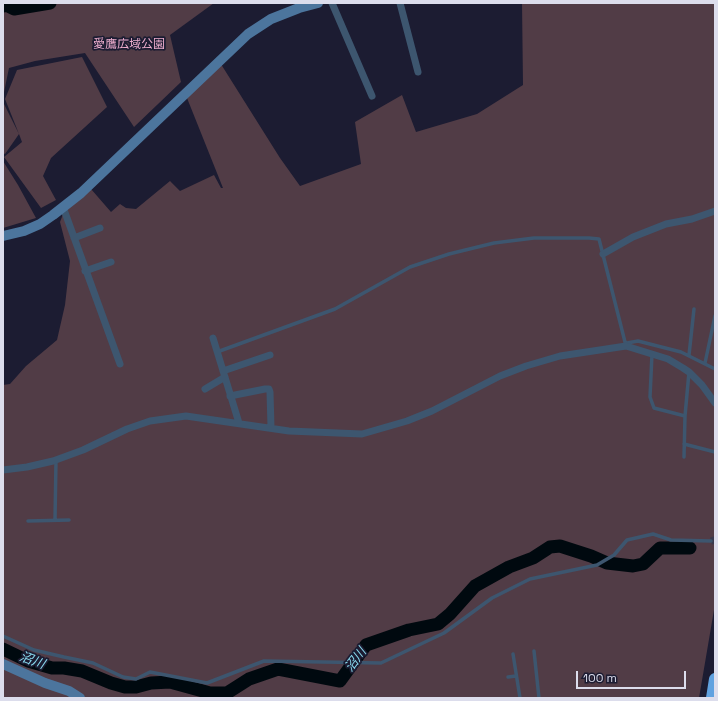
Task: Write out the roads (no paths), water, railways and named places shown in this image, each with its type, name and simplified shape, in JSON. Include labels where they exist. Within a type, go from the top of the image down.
[{"type":"highway","points":[[712,698],[715,679]]},
{"type":"street","points":[[3,236],[24,231],[40,224],[81,193],[248,34],[271,19],[299,8],[318,3]]},
{"type":"street","points":[[332,3],[372,96]]},
{"type":"street","points":[[400,3],[418,72]]},
{"type":"street","points":[[63,207],[120,364]]},
{"type":"street","points":[[603,254],[633,237],[666,224],[692,219],[715,211]]},
{"type":"street","points":[[74,238],[100,228]]},
{"type":"street","points":[[85,271],[111,262]]},
{"type":"street","points":[[213,338],[239,423]]},
{"type":"street","points":[[3,470],[27,467],[56,460],[83,450],[126,429],[150,421],[186,416],[271,427],[290,431],[362,434],[407,421],[432,411],[500,376],[526,366],[560,356],[626,346],[668,359],[689,372],[712,393],[715,403]]},
{"type":"street","points":[[205,389],[224,374],[270,355]]},
{"type":"street","points":[[230,396],[265,388],[269,389],[271,427]]},
{"type":"street","points":[[3,664],[80,698]]},
{"type":"lane","points":[[217,352],[335,308],[410,267],[449,254],[494,243],[534,238],[589,238],[599,240],[626,346],[627,343],[638,341],[681,352],[715,369]]},
{"type":"lane","points":[[689,356],[694,309]]},
{"type":"lane","points":[[705,363],[715,316]]},
{"type":"lane","points":[[652,354],[650,396],[654,408],[684,416]]},
{"type":"lane","points":[[684,457],[684,416],[689,372]]},
{"type":"lane","points":[[684,444],[715,452]]},
{"type":"lane","points":[[55,520],[56,460]]},
{"type":"lane","points":[[28,521],[69,520]]},
{"type":"lane","points":[[3,636],[34,650],[93,663],[123,677],[136,679],[150,672],[207,683],[264,661],[381,663],[444,633],[492,598],[530,579],[597,565],[614,556],[627,540],[654,534],[671,540],[711,541]]},
{"type":"lane","points":[[534,651],[539,698]]},
{"type":"lane","points":[[513,654],[520,698]]},
{"type":"lane","points":[[508,677],[516,676]]},
{"type":"waterway","points":[[3,6],[6,5],[14,9],[50,3]]},
{"type":"waterway","name":"沼川","points":[[3,649],[28,661],[52,668],[82,671],[125,687],[136,687],[151,683],[170,682],[210,693],[227,693],[249,679],[278,669],[340,681],[366,645],[409,630],[438,624],[450,614],[475,586],[509,567],[533,558],[550,547],[560,546],[607,563],[633,566],[643,564],[660,548],[690,548]]},
{"type":"tunnel","points":[[711,541],[715,540]]},
{"type":"park label","name":"愛鷹広域公園","points":[[129,45]]}]
